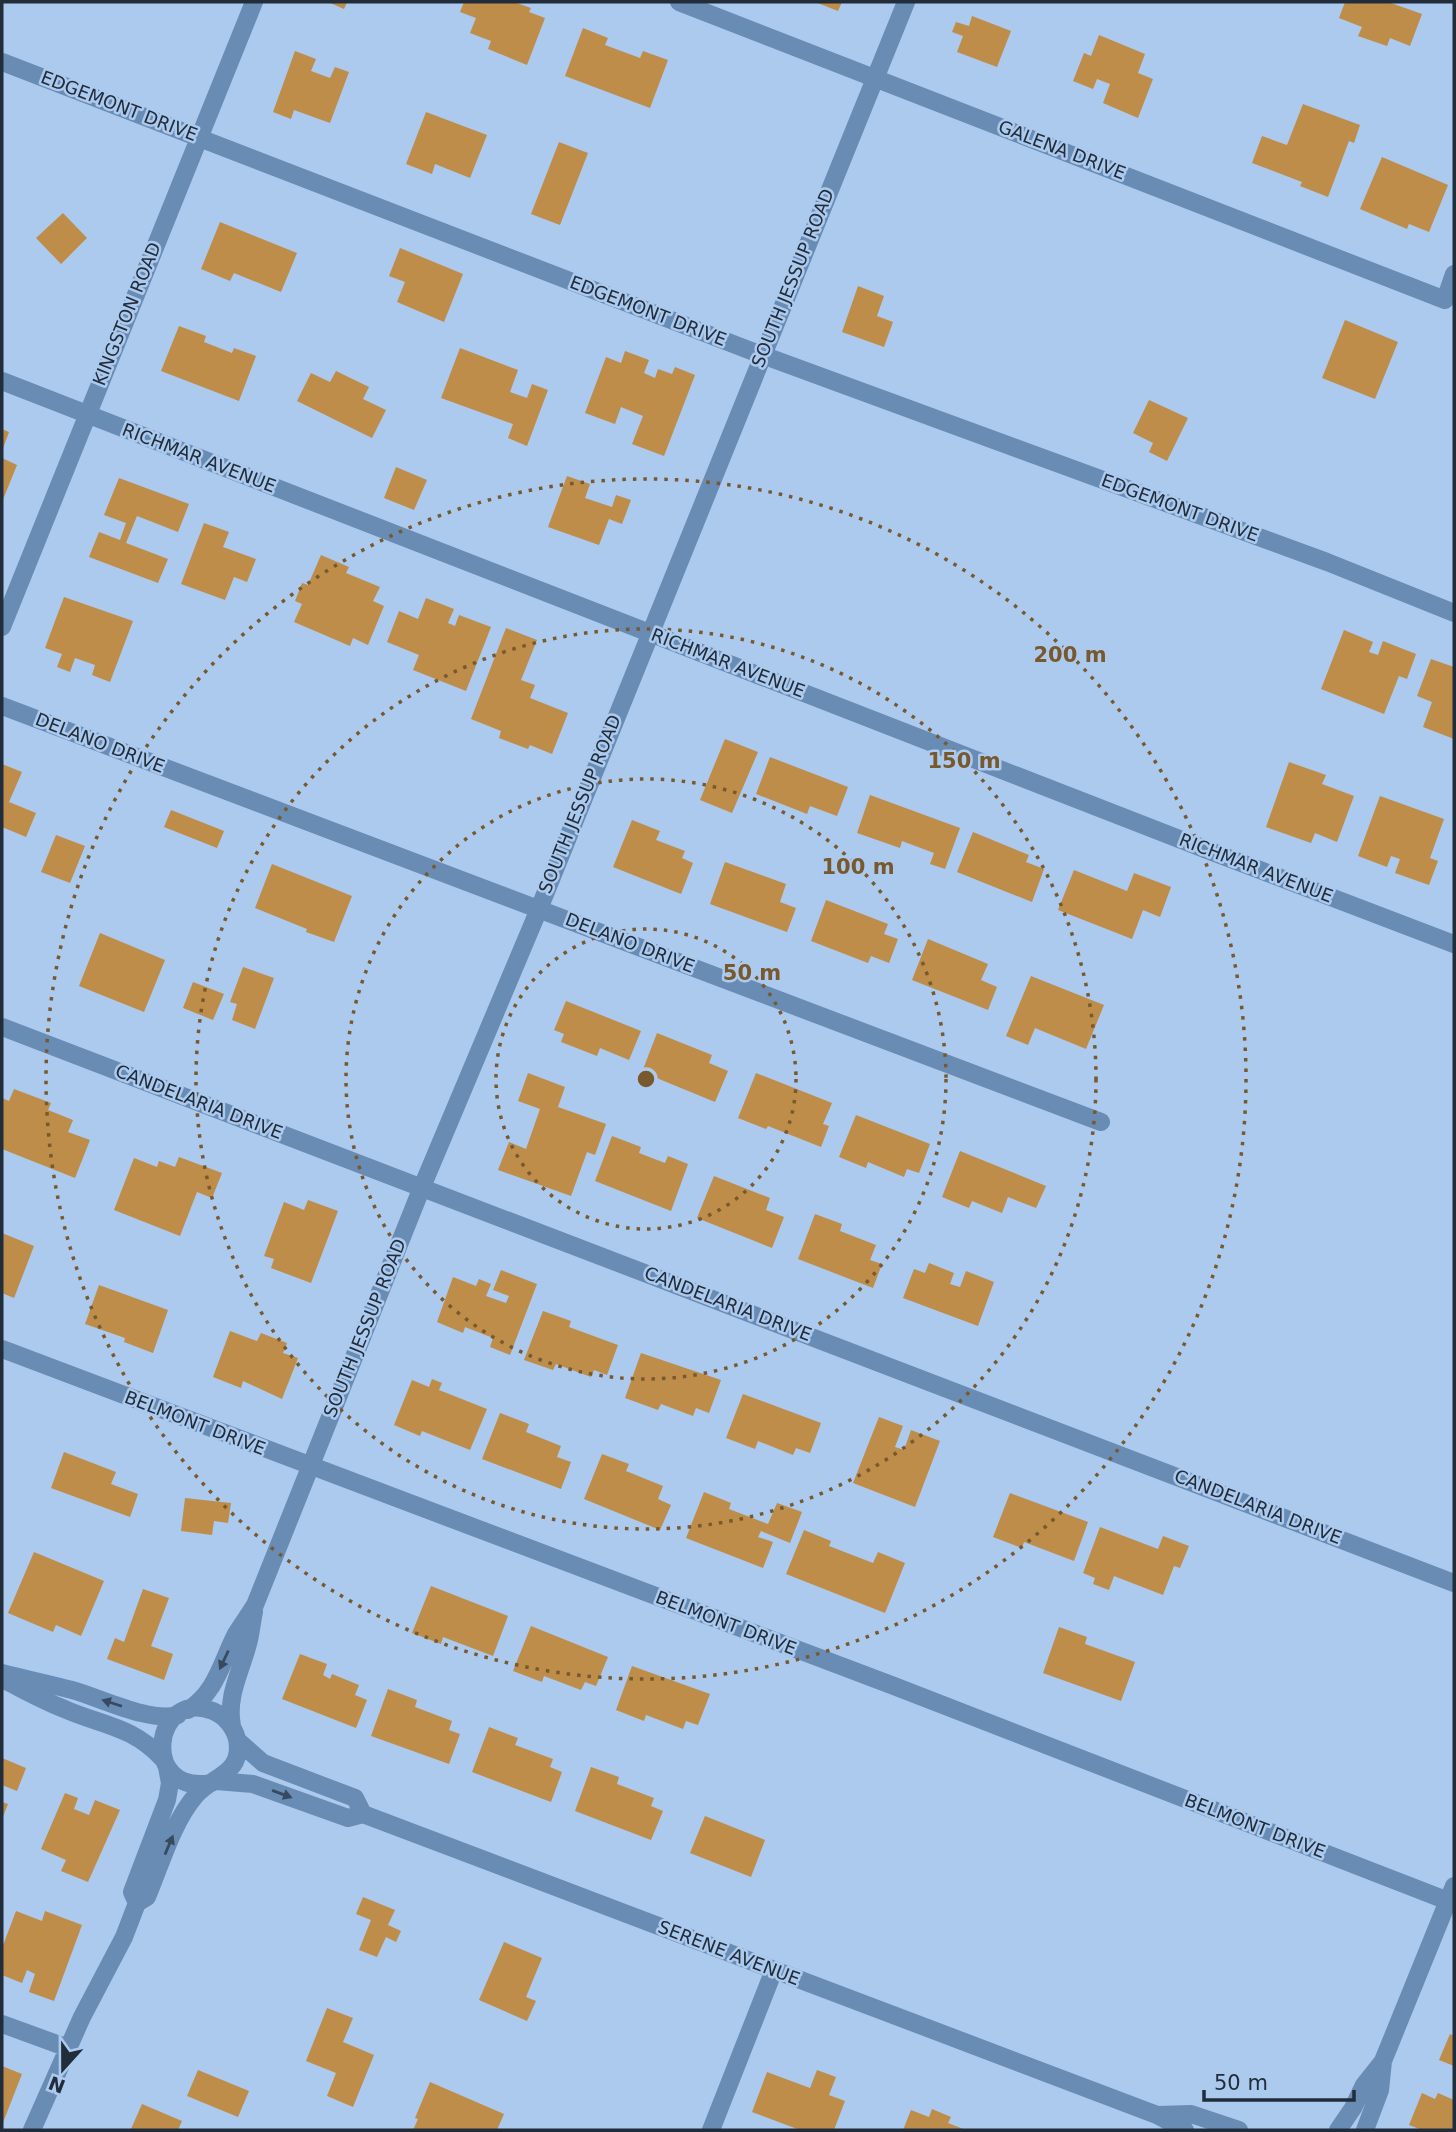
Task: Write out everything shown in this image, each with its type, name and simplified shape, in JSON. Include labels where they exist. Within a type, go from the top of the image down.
[{"type":"street","name":"KINGSTON ROAD","points":[[2,627],[254,2]]},
{"type":"street","name":"GALENA DRIVE","points":[[679,2],[1445,300],[1454,274]]},
{"type":"street","name":"SOUTH JESSUP ROAD","points":[[183,1712],[202,1701],[211,1689],[236,1634],[255,1605],[422,1187],[539,909],[906,2]]},
{"type":"street","name":"EDGEMONT DRIVE","points":[[2,62],[762,355],[1327,562],[1454,612]]},
{"type":"street","name":"RICHMAR AVENUE","points":[[2,381],[1454,944]]},
{"type":"street","name":"DELANO DRIVE","points":[[2,706],[1101,1122]]},
{"type":"street","name":"CANDELARIA DRIVE","points":[[2,1027],[1454,1583]]},
{"type":"street","name":"BELMONT DRIVE","points":[[2,1349],[1451,1893]]},
{"type":"street","name":"SOUTH JESSUP ROAD","points":[[234,1733],[229,1708],[249,1641],[255,1605]]},
{"type":"street","points":[[2,1673],[71,1690],[148,1715],[167,1718],[183,1712],[209,1710],[219,1714],[234,1733],[234,1762],[229,1771],[195,1796],[186,1809],[147,1897],[137,1903],[124,1937],[82,2017],[32,2130]]},
{"type":"street","points":[[2,1679],[64,1709],[113,1724],[141,1740],[184,1781],[193,1784],[253,1784],[348,1818],[363,1814]]},
{"type":"street","points":[[137,1903],[132,1892],[167,1800],[170,1783],[161,1751],[163,1734],[168,1725],[183,1712]]},
{"type":"street","name":"SERENE AVENUE","points":[[234,1733],[255,1757],[273,1768],[355,1798],[363,1814],[1157,2115],[1191,2114],[1239,2130]]},
{"type":"street","points":[[1365,2130],[1380,2090],[1383,2061],[1451,1893]]},
{"type":"street","points":[[711,2130],[774,1970]]},
{"type":"street","points":[[2,2024],[68,2048]]},
{"type":"street","points":[[1338,2130],[1353,2108],[1363,2085],[1383,2061]]},
{"type":"street","points":[[1157,2115],[1185,2130]]},
{"type":"building","points":[[328,2],[347,2],[344,9]]},
{"type":"building","points":[[464,2],[514,2],[531,8],[529,12],[545,18],[527,65],[488,49],[491,41],[470,33],[476,18],[460,12]]},
{"type":"building","points":[[815,2],[842,2],[838,11]]},
{"type":"building","points":[[1345,2],[1388,2],[1422,14],[1410,46],[1390,38],[1387,46],[1358,36],[1362,27],[1339,18]]},
{"type":"building","points":[[972,16],[1011,31],[997,67],[957,52],[963,36],[952,32],[956,22],[969,26]]},
{"type":"building","points":[[583,28],[608,38],[605,45],[640,58],[643,51],[668,60],[650,108],[565,76]]},
{"type":"building","points":[[1099,35],[1145,54],[1138,73],[1153,79],[1138,118],[1103,103],[1110,84],[1097,79],[1093,89],[1073,81],[1084,53],[1091,56]]},
{"type":"building","points":[[295,51],[316,59],[311,71],[330,78],[335,67],[349,72],[330,123],[294,110],[291,119],[273,112]]},
{"type":"building","points":[[1303,104],[1360,125],[1354,143],[1349,141],[1328,197],[1300,186],[1302,182],[1252,163],[1262,136],[1287,145]]},
{"type":"building","points":[[426,112],[487,135],[470,178],[435,164],[432,174],[406,164]]},
{"type":"building","points":[[559,142],[588,153],[560,225],[531,214]]},
{"type":"building","points":[[1382,157],[1448,185],[1429,232],[1409,224],[1407,229],[1360,209]]},
{"type":"building","points":[[63,213],[87,238],[61,264],[36,238]]},
{"type":"building","points":[[220,222],[297,253],[281,292],[234,273],[230,281],[201,269]]},
{"type":"building","points":[[400,248],[463,274],[444,322],[397,302],[405,282],[389,276]]},
{"type":"building","points":[[858,286],[884,296],[877,316],[893,322],[884,347],[842,332]]},
{"type":"building","points":[[1345,320],[1398,342],[1375,399],[1322,378]]},
{"type":"building","points":[[179,326],[206,336],[204,342],[232,353],[234,348],[256,356],[239,401],[161,371]]},
{"type":"building","points":[[460,348],[518,370],[510,392],[527,398],[532,384],[548,390],[527,446],[508,438],[513,424],[441,398]]},
{"type":"building","points":[[625,351],[649,360],[644,373],[655,378],[658,369],[672,374],[675,367],[695,375],[664,456],[632,444],[643,416],[621,407],[615,424],[585,413],[606,357],[621,363]]},
{"type":"building","points":[[336,371],[369,387],[363,399],[386,410],[372,438],[297,401],[311,373],[330,382]]},
{"type":"building","points":[[1149,400],[1188,418],[1167,461],[1149,452],[1153,443],[1133,433]]},
{"type":"building","points":[[2,429],[9,432],[2,451]]},
{"type":"building","points":[[2,458],[17,465],[2,502]]},
{"type":"building","points":[[396,467],[427,480],[414,510],[384,498]]},
{"type":"building","points":[[567,476],[590,484],[585,498],[612,507],[616,495],[631,500],[622,524],[609,519],[599,545],[548,527]]},
{"type":"building","points":[[119,478],[189,504],[178,532],[137,516],[126,543],[168,559],[158,583],[89,557],[99,532],[120,540],[126,523],[104,515]]},
{"type":"building","points":[[204,523],[229,532],[223,547],[256,559],[247,582],[234,577],[225,600],[181,584]]},
{"type":"building","points":[[321,555],[349,567],[346,573],[380,587],[373,601],[384,606],[368,645],[353,638],[350,646],[294,622],[302,604],[295,601],[302,583],[308,585]]},
{"type":"building","points":[[64,597],[133,621],[110,682],[92,675],[95,665],[75,658],[70,672],[57,667],[62,654],[45,648]]},
{"type":"building","points":[[426,598],[454,609],[448,623],[455,626],[459,615],[491,627],[466,691],[413,670],[419,655],[387,642],[399,611],[418,619]]},
{"type":"building","points":[[506,628],[537,640],[521,680],[535,685],[530,698],[568,713],[552,754],[530,745],[528,749],[499,738],[501,731],[471,719]]},
{"type":"building","points":[[1344,630],[1373,642],[1369,652],[1378,655],[1383,641],[1416,654],[1407,679],[1399,676],[1384,714],[1321,689]]},
{"type":"building","points":[[1431,659],[1454,667],[1454,739],[1423,727],[1432,702],[1417,696]]},
{"type":"building","points":[[725,739],[758,752],[732,813],[700,800]]},
{"type":"building","points":[[770,757],[848,787],[837,816],[810,806],[807,814],[756,794]]},
{"type":"building","points":[[1289,762],[1326,775],[1322,784],[1354,796],[1337,842],[1315,833],[1311,843],[1266,827]]},
{"type":"building","points":[[2,764],[22,772],[9,802],[36,813],[26,837],[2,827]]},
{"type":"building","points":[[870,795],[960,828],[945,869],[930,864],[934,853],[902,841],[900,848],[857,833]]},
{"type":"building","points":[[1380,796],[1444,819],[1430,858],[1438,861],[1429,885],[1395,873],[1400,859],[1391,856],[1387,867],[1358,856]]},
{"type":"building","points":[[171,810],[224,831],[217,848],[164,827]]},
{"type":"building","points":[[632,820],[660,831],[656,840],[685,851],[682,858],[693,863],[681,894],[613,867]]},
{"type":"building","points":[[973,832],[1029,855],[1026,862],[1044,869],[1032,902],[957,872]]},
{"type":"building","points":[[56,835],[85,846],[70,883],[41,872]]},
{"type":"building","points":[[725,862],[786,884],[780,902],[796,908],[787,932],[710,904]]},
{"type":"building","points":[[272,864],[352,896],[334,942],[255,908]]},
{"type":"building","points":[[1074,870],[1127,891],[1134,873],[1171,887],[1160,917],[1143,910],[1132,939],[1058,910]]},
{"type":"building","points":[[826,900],[888,924],[884,934],[898,939],[889,963],[871,956],[868,963],[811,941]]},
{"type":"building","points":[[100,933],[165,960],[144,1012],[79,986]]},
{"type":"building","points":[[928,939],[988,964],[981,980],[997,987],[988,1010],[912,980]]},
{"type":"building","points":[[243,967],[274,978],[255,1029],[232,1020],[237,1004],[230,1002]]},
{"type":"building","points":[[1031,976],[1104,1005],[1086,1049],[1035,1028],[1028,1045],[1006,1036]]},
{"type":"building","points":[[193,982],[224,994],[213,1020],[183,1008]]},
{"type":"building","points":[[566,1001],[641,1031],[629,1060],[600,1048],[597,1056],[561,1042],[564,1034],[554,1030]]},
{"type":"building","points":[[657,1033],[712,1055],[709,1063],[728,1071],[715,1102],[642,1072]]},
{"type":"building","points":[[528,1073],[565,1087],[558,1107],[606,1124],[595,1155],[587,1152],[571,1196],[498,1170],[509,1142],[526,1149],[540,1109],[518,1101]]},
{"type":"building","points":[[756,1073],[832,1103],[823,1124],[829,1126],[821,1147],[768,1126],[766,1129],[738,1118]]},
{"type":"building","points":[[14,1089],[51,1103],[48,1110],[73,1120],[68,1132],[90,1140],[75,1178],[2,1149],[2,1098],[9,1101]]},
{"type":"building","points":[[856,1115],[930,1144],[919,1173],[907,1169],[904,1177],[868,1162],[866,1168],[839,1157]]},
{"type":"building","points":[[612,1136],[641,1147],[639,1153],[665,1163],[668,1156],[688,1164],[671,1211],[595,1181]]},
{"type":"building","points":[[960,1151],[1046,1186],[1036,1208],[1008,1197],[1002,1213],[972,1201],[969,1208],[942,1197]]},
{"type":"building","points":[[179,1157],[222,1173],[212,1198],[197,1192],[180,1236],[114,1210],[134,1158],[157,1167],[159,1161],[175,1167]]},
{"type":"building","points":[[714,1176],[770,1198],[766,1210],[784,1217],[772,1248],[697,1218]]},
{"type":"building","points":[[308,1200],[338,1211],[311,1283],[271,1268],[274,1259],[264,1256],[284,1202],[304,1210]]},
{"type":"building","points":[[815,1214],[842,1224],[840,1231],[876,1245],[870,1260],[882,1264],[873,1288],[798,1259]]},
{"type":"building","points":[[2,1233],[34,1246],[14,1298],[2,1293]]},
{"type":"building","points":[[929,1263],[954,1273],[950,1284],[960,1287],[966,1271],[994,1282],[978,1326],[903,1298],[914,1269],[925,1273]]},
{"type":"building","points":[[501,1270],[537,1284],[510,1355],[490,1347],[493,1338],[465,1327],[463,1333],[437,1322],[453,1277],[476,1286],[479,1279],[491,1284],[486,1296],[506,1303],[509,1296],[493,1290]]},
{"type":"building","points":[[99,1285],[168,1310],[153,1353],[124,1342],[125,1338],[85,1324]]},
{"type":"building","points":[[543,1311],[571,1321],[569,1327],[618,1345],[607,1375],[594,1370],[591,1377],[556,1364],[553,1370],[524,1360]]},
{"type":"building","points":[[230,1331],[257,1341],[261,1333],[287,1343],[283,1353],[298,1358],[282,1399],[243,1381],[241,1388],[213,1377]]},
{"type":"building","points":[[641,1353],[721,1380],[709,1413],[696,1408],[693,1416],[661,1404],[658,1410],[625,1398]]},
{"type":"building","points":[[432,1379],[442,1383],[439,1390],[487,1409],[470,1450],[422,1431],[420,1436],[394,1425],[412,1380],[429,1387]]},
{"type":"building","points":[[743,1394],[821,1423],[810,1453],[796,1448],[793,1455],[758,1441],[755,1449],[726,1438]]},
{"type":"building","points":[[500,1413],[529,1424],[526,1432],[561,1446],[557,1457],[571,1462],[561,1489],[482,1459]]},
{"type":"building","points":[[879,1417],[903,1426],[895,1447],[904,1450],[911,1430],[940,1441],[915,1507],[853,1483]]},
{"type":"building","points":[[64,1452],[116,1472],[111,1484],[138,1494],[130,1517],[51,1488]]},
{"type":"building","points":[[602,1454],[629,1464],[626,1471],[663,1486],[658,1499],[671,1505],[660,1530],[584,1499]]},
{"type":"building","points":[[704,1492],[731,1503],[729,1509],[768,1524],[777,1503],[802,1512],[790,1543],[761,1531],[758,1537],[773,1542],[763,1568],[686,1538]]},
{"type":"building","points":[[1010,1493],[1088,1522],[1074,1561],[1024,1542],[1022,1548],[993,1537]]},
{"type":"building","points":[[185,1498],[231,1503],[228,1523],[214,1521],[212,1535],[181,1531]]},
{"type":"building","points":[[1100,1527],[1158,1549],[1163,1536],[1189,1546],[1180,1568],[1174,1566],[1163,1595],[1114,1576],[1109,1590],[1093,1584],[1095,1578],[1083,1573]]},
{"type":"building","points":[[804,1530],[831,1541],[829,1546],[873,1563],[878,1552],[905,1563],[885,1613],[786,1574]]},
{"type":"building","points":[[34,1552],[104,1581],[81,1636],[56,1625],[53,1632],[8,1613]]},
{"type":"building","points":[[431,1586],[508,1616],[493,1656],[443,1637],[441,1644],[412,1633]]},
{"type":"building","points":[[143,1589],[169,1598],[151,1646],[173,1654],[164,1680],[107,1659],[115,1638],[124,1642]]},
{"type":"building","points":[[531,1626],[608,1657],[596,1686],[585,1682],[581,1690],[544,1676],[542,1682],[513,1671]]},
{"type":"building","points":[[1059,1627],[1087,1637],[1085,1644],[1135,1662],[1121,1701],[1043,1673]]},
{"type":"building","points":[[300,1654],[327,1664],[323,1675],[330,1679],[332,1674],[359,1685],[355,1695],[367,1700],[356,1728],[282,1699]]},
{"type":"building","points":[[632,1666],[710,1694],[698,1725],[686,1721],[683,1729],[646,1715],[644,1721],[616,1710]]},
{"type":"building","points":[[388,1689],[417,1700],[415,1707],[452,1721],[449,1730],[460,1734],[449,1764],[371,1736]]},
{"type":"building","points":[[489,1727],[518,1738],[515,1745],[553,1759],[550,1767],[562,1772],[551,1802],[472,1772]]},
{"type":"building","points":[[2,1758],[26,1768],[17,1791],[2,1785]]},
{"type":"building","points":[[591,1767],[619,1777],[617,1784],[654,1798],[651,1806],[663,1811],[651,1840],[575,1811]]},
{"type":"building","points":[[65,1793],[78,1798],[74,1809],[89,1815],[95,1800],[120,1810],[88,1882],[61,1871],[66,1860],[41,1849]]},
{"type":"building","points":[[2,1802],[8,1804],[2,1819]]},
{"type":"building","points":[[705,1816],[765,1840],[751,1877],[690,1853]]},
{"type":"building","points":[[363,1897],[395,1910],[388,1925],[401,1931],[396,1942],[386,1937],[377,1957],[359,1950],[371,1920],[356,1914]]},
{"type":"building","points":[[16,1911],[42,1921],[45,1911],[82,1925],[54,2001],[29,1992],[35,1974],[27,1970],[22,1983],[2,1975],[2,1948]]},
{"type":"building","points":[[504,1942],[542,1958],[526,1997],[536,2001],[527,2021],[479,2000]]},
{"type":"building","points":[[327,2008],[353,2018],[343,2042],[374,2055],[353,2107],[327,2096],[336,2073],[306,2061]]},
{"type":"building","points":[[1450,2034],[1454,2036],[1454,2066],[1439,2060]]},
{"type":"building","points":[[2,2066],[22,2074],[2,2125]]},
{"type":"building","points":[[198,2070],[249,2091],[238,2117],[187,2096]]},
{"type":"building","points":[[817,2070],[836,2077],[829,2095],[845,2101],[834,2130],[800,2130],[752,2112],[767,2072],[810,2088]]},
{"type":"building","points":[[430,2082],[504,2114],[497,2130],[413,2130],[418,2119],[415,2118]]},
{"type":"building","points":[[1422,2093],[1435,2099],[1438,2093],[1454,2100],[1454,2130],[1422,2130],[1409,2125]]},
{"type":"building","points":[[142,2104],[182,2121],[178,2130],[131,2129]]},
{"type":"building","points":[[932,2109],[951,2117],[948,2123],[966,2130],[903,2130],[911,2110],[929,2117]]}]
